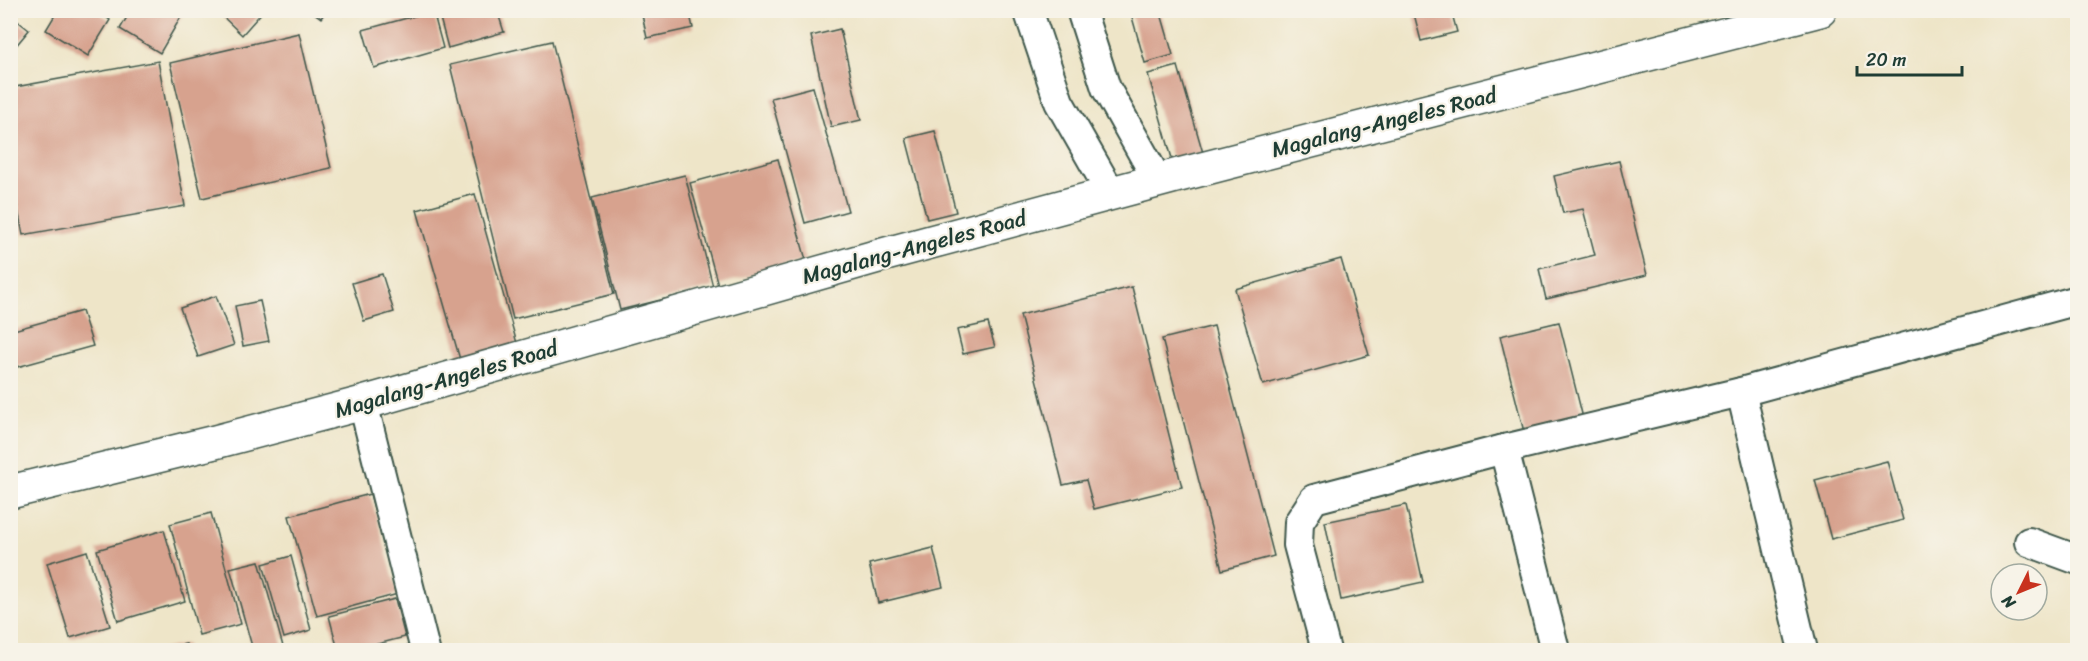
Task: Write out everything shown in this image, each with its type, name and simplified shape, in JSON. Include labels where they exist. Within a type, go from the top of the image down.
[{"type":"main road","name":"Magalang-Angeles Road","points":[[10,492],[363,404],[842,266],[1111,193],[1820,10]]},
{"type":"street","points":[[1028,10],[1059,102],[1111,193]]},
{"type":"street","points":[[1081,10],[1106,88],[1158,181]]},
{"type":"street","points":[[1326,651],[1298,545],[1299,522],[1314,499],[1504,449],[1741,392],[2078,300]]},
{"type":"street","points":[[1741,392],[1803,651]]},
{"type":"street","points":[[363,404],[425,651]]},
{"type":"street","points":[[1504,449],[1555,651]]},
{"type":"street","points":[[2029,542],[2078,560]]},
{"type":"building","points":[[58,10],[95,10],[110,20],[88,56],[46,30]]},
{"type":"building","points":[[131,10],[185,10],[160,53],[120,29]]},
{"type":"building","points":[[216,10],[264,10],[242,35]]},
{"type":"building","points":[[310,10],[327,10],[321,18]]},
{"type":"building","points":[[468,10],[497,10],[504,32],[448,48],[440,18]]},
{"type":"building","points":[[641,10],[689,10],[693,28],[647,38]]},
{"type":"building","points":[[1130,10],[1160,10],[1173,55],[1145,63]]},
{"type":"building","points":[[1413,10],[1451,10],[1457,32],[1421,41]]},
{"type":"building","points":[[1728,10],[1769,10],[1731,20]]},
{"type":"building","points":[[433,11],[443,48],[374,68],[363,30]]},
{"type":"building","points":[[10,15],[29,30],[10,53]]},
{"type":"building","points":[[840,29],[861,120],[831,127],[811,36]]},
{"type":"building","points":[[299,33],[331,168],[202,198],[170,63]]},
{"type":"building","points":[[552,41],[614,294],[513,319],[450,65]]},
{"type":"building","points":[[158,61],[185,206],[23,235],[10,169],[10,88]]},
{"type":"building","points":[[1178,66],[1203,153],[1173,162],[1148,74]]},
{"type":"building","points":[[813,87],[848,211],[805,223],[771,98]]},
{"type":"building","points":[[935,131],[956,212],[927,219],[906,138]]},
{"type":"building","points":[[778,159],[806,260],[718,285],[690,183]]},
{"type":"building","points":[[1619,161],[1647,275],[1546,299],[1539,269],[1595,255],[1583,209],[1563,213],[1554,176]]},
{"type":"building","points":[[685,175],[713,287],[620,310],[592,198]]},
{"type":"building","points":[[475,194],[518,347],[461,363],[417,210]]},
{"type":"building","points":[[1341,259],[1369,355],[1263,385],[1235,289]]},
{"type":"building","points":[[382,274],[394,312],[364,321],[352,283]]},
{"type":"building","points":[[1132,287],[1182,487],[1094,509],[1086,480],[1063,485],[1020,315]]},
{"type":"building","points":[[216,296],[234,345],[198,357],[180,308]]},
{"type":"building","points":[[260,301],[269,341],[243,346],[235,306]]},
{"type":"building","points":[[82,311],[93,346],[10,369],[10,331]]},
{"type":"building","points":[[1559,322],[1584,422],[1525,436],[1500,336]]},
{"type":"building","points":[[988,323],[995,347],[963,354],[957,330]]},
{"type":"building","points":[[1214,326],[1274,556],[1222,570],[1162,339]]},
{"type":"building","points":[[1887,461],[1903,520],[1831,539],[1815,480]]},
{"type":"building","points":[[370,494],[398,594],[317,616],[289,516]]},
{"type":"building","points":[[1406,505],[1423,582],[1341,600],[1325,522]]},
{"type":"building","points":[[211,513],[241,624],[199,635],[170,524]]},
{"type":"building","points":[[164,530],[185,601],[118,621],[97,550]]},
{"type":"building","points":[[933,548],[943,587],[878,603],[869,564]]},
{"type":"building","points":[[87,551],[110,626],[70,638],[47,563]]},
{"type":"building","points":[[291,556],[311,630],[284,638],[263,564]]},
{"type":"building","points":[[259,561],[284,650],[253,650],[230,568]]},
{"type":"building","points":[[395,599],[405,637],[354,650],[338,650],[329,616]]},
{"type":"building","points":[[186,644],[188,650],[160,650]]}]
